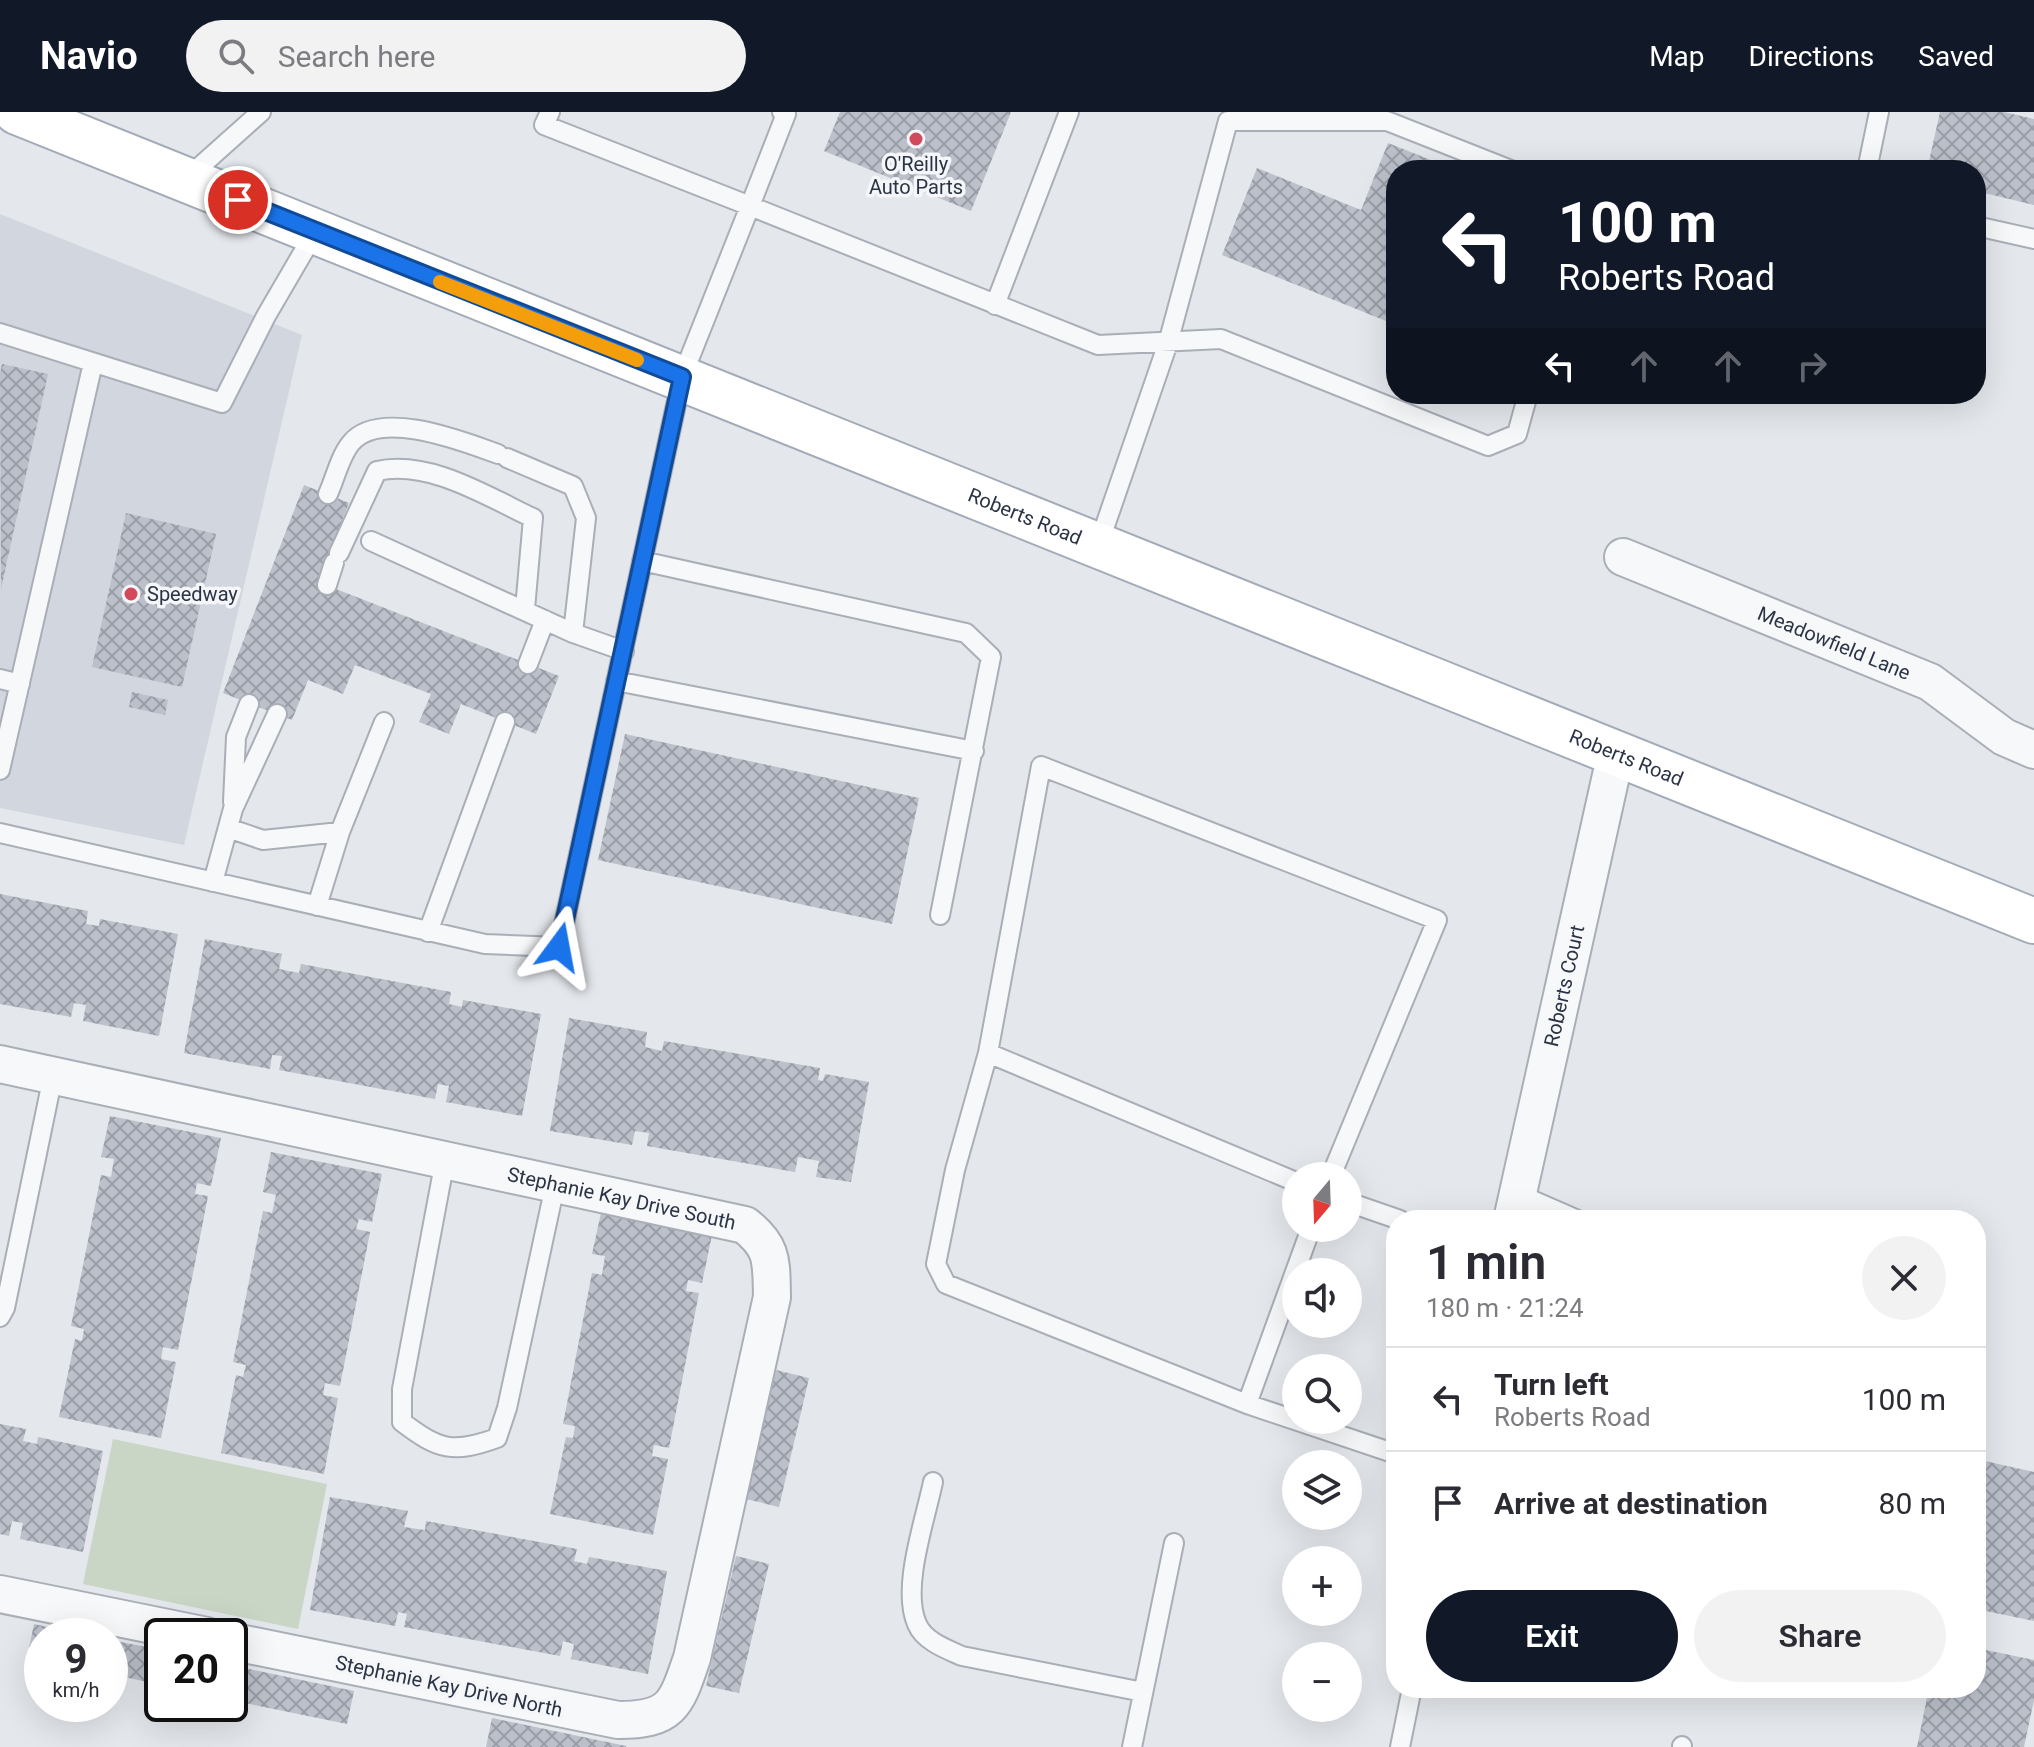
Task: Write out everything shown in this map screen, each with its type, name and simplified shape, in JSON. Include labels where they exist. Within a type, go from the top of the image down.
[{"type":"main road","name":"Roberts Road","points":[[17,112],[2034,921]]},
{"type":"street","name":"Meadowfield Lane","points":[[1623,557],[1930,682],[1994,730],[2034,750]]},
{"type":"street","name":"Roberts Court","points":[[1515,1207],[1616,753]]},
{"type":"street","name":"Stephanie Kay Drive South","points":[[0,1064],[556,1181],[745,1225],[762,1238],[770,1256],[772,1297],[692,1658],[679,1695],[667,1711]]},
{"type":"street","points":[[0,1594],[144,1623]]},
{"type":"street","name":"Stephanie Kay Drive North","points":[[248,1645],[618,1720],[648,1720],[667,1711]]},
{"type":"lane","points":[[186,179],[261,112]]},
{"type":"lane","points":[[550,112],[544,125],[1098,345],[1221,339],[1488,446],[1517,434],[1525,404]]},
{"type":"lane","points":[[0,833],[485,944],[559,947],[682,377],[786,114],[782,112]]},
{"type":"lane","points":[[995,305],[1069,112]]},
{"type":"lane","points":[[1869,160],[1879,112]]},
{"type":"lane","points":[[1098,546],[1168,343],[1228,121],[1387,121],[1486,160]]},
{"type":"lane","points":[[1986,228],[2034,239]]},
{"type":"lane","points":[[0,333],[222,403],[266,316],[315,232]]},
{"type":"lane","points":[[0,770],[93,363]]},
{"type":"lane","points":[[328,494],[351,443],[372,430],[433,430],[573,486],[586,518],[573,633]]},
{"type":"lane","points":[[327,585],[336,558],[377,471],[394,467],[455,482],[533,518],[525,609]]},
{"type":"lane","points":[[371,541],[573,633],[624,651]]},
{"type":"lane","points":[[642,561],[966,633],[991,657],[940,915]]},
{"type":"lane","points":[[528,664],[545,620]]},
{"type":"lane","points":[[0,679],[20,684]]},
{"type":"lane","points":[[616,681],[974,751]]},
{"type":"lane","points":[[233,809],[236,737],[249,704]]},
{"type":"lane","points":[[213,882],[233,809],[277,714]]},
{"type":"lane","points":[[317,906],[340,832],[384,722]]},
{"type":"lane","points":[[428,932],[505,722]]},
{"type":"lane","points":[[1337,1162],[1437,920],[1041,766],[988,1053],[955,1170],[936,1264],[946,1284],[1247,1404],[1386,1451]]},
{"type":"lane","points":[[228,828],[263,840],[340,832]]},
{"type":"lane","points":[[988,1053],[1282,1176]]},
{"type":"lane","points":[[0,1317],[5,1308],[53,1076]]},
{"type":"lane","points":[[445,1160],[402,1389],[402,1422],[444,1448],[471,1447],[497,1438],[507,1408],[556,1181]]},
{"type":"lane","points":[[1362,1207],[1386,1215]]},
{"type":"lane","points":[[1247,1404],[1306,1242]]},
{"type":"lane","points":[[933,1482],[911,1601],[918,1627],[937,1646],[962,1656],[1143,1692]]},
{"type":"lane","points":[[1132,1747],[1174,1543]]},
{"type":"lane","points":[[1400,1747],[1410,1698]]},
{"type":"shaded area","points":[[0,214],[302,335],[184,845],[0,808]]},
{"type":"green space","points":[[113,1439],[327,1484],[298,1629],[83,1584]]},
{"type":"building","points":[[840,112],[1011,112],[971,211],[824,151]]},
{"type":"building","points":[[1940,112],[2004,112],[2034,119],[2034,205],[1986,193],[1986,160],[1929,160]]},
{"type":"building","points":[[1388,143],[1431,160],[1386,160],[1386,321],[1222,255],[1257,168],[1361,210]]},
{"type":"building","points":[[2,364],[48,374],[1,589],[0,373]]},
{"type":"building","points":[[304,485],[349,503],[318,582],[559,676],[536,734],[461,704],[449,734],[419,722],[431,694],[355,665],[343,694],[308,680],[292,720],[223,693]]},
{"type":"building","points":[[126,513],[216,534],[182,687],[92,667]]},
{"type":"building","points":[[132,692],[168,700],[165,715],[129,707]]},
{"type":"building","points":[[625,734],[919,798],[892,924],[598,860]]},
{"type":"building","points":[[0,894],[88,911],[86,924],[99,926],[100,919],[178,934],[159,1036],[83,1021],[86,1005],[74,1003],[71,1017],[0,1004]]},
{"type":"building","points":[[205,939],[282,954],[279,969],[299,973],[301,964],[451,992],[449,1004],[462,1007],[463,1000],[541,1014],[522,1116],[446,1102],[449,1086],[438,1084],[435,1099],[279,1070],[282,1056],[272,1055],[270,1069],[184,1053]]},
{"type":"building","points":[[569,1018],[647,1032],[645,1047],[662,1051],[664,1041],[820,1068],[818,1080],[823,1081],[825,1074],[869,1082],[851,1182],[816,1177],[819,1161],[798,1157],[795,1172],[647,1146],[649,1133],[635,1131],[632,1145],[550,1131]]},
{"type":"building","points":[[110,1116],[221,1138],[211,1186],[197,1183],[195,1194],[208,1196],[178,1350],[163,1347],[161,1359],[176,1362],[161,1438],[59,1417],[75,1339],[82,1341],[84,1329],[71,1326],[101,1175],[111,1177],[114,1159],[101,1157]]},
{"type":"building","points":[[271,1152],[382,1174],[372,1222],[359,1219],[356,1229],[370,1232],[340,1386],[325,1383],[323,1395],[338,1398],[324,1474],[221,1453],[236,1375],[243,1377],[246,1365],[233,1362],[263,1211],[272,1213],[276,1195],[263,1192]]},
{"type":"building","points":[[601,1213],[712,1235],[702,1283],[688,1280],[686,1291],[699,1293],[669,1448],[654,1445],[652,1456],[668,1459],[653,1535],[550,1514],[566,1437],[573,1438],[575,1426],[563,1424],[592,1273],[602,1275],[605,1256],[592,1254]]},
{"type":"building","points":[[776,1370],[809,1378],[779,1507],[746,1499]]},
{"type":"building","points":[[0,1424],[26,1429],[23,1441],[37,1444],[38,1437],[103,1451],[83,1552],[20,1539],[23,1523],[12,1521],[9,1536],[0,1534]]},
{"type":"building","points":[[1986,1461],[2034,1472],[2034,1621],[1986,1611]]},
{"type":"building","points":[[330,1497],[408,1511],[404,1527],[425,1530],[426,1521],[577,1549],[574,1561],[587,1564],[589,1557],[667,1571],[648,1674],[571,1659],[574,1644],[563,1641],[560,1656],[404,1627],[407,1614],[398,1612],[395,1626],[310,1610]]},
{"type":"building","points":[[736,1556],[769,1564],[739,1693],[706,1686]]},
{"type":"building","points":[[128,1643],[144,1647],[144,1681],[128,1678]]},
{"type":"building","points":[[1986,1650],[2034,1660],[2034,1700],[2024,1747],[1917,1747],[1927,1698],[1986,1698]]},
{"type":"building","points":[[248,1669],[354,1691],[347,1724],[248,1704]]},
{"type":"building","points":[[492,1718],[626,1746],[626,1747],[486,1747]]},
{"type":"slow traffic","points":[[440,282],[637,360]]},
{"type":"place","name":"O'Reilly Auto Parts","points":[[916,139]]},
{"type":"place","name":"Speedway","points":[[131,594]]},
{"type":"route","points":[[238,200],[682,377],[559,947]]}]
